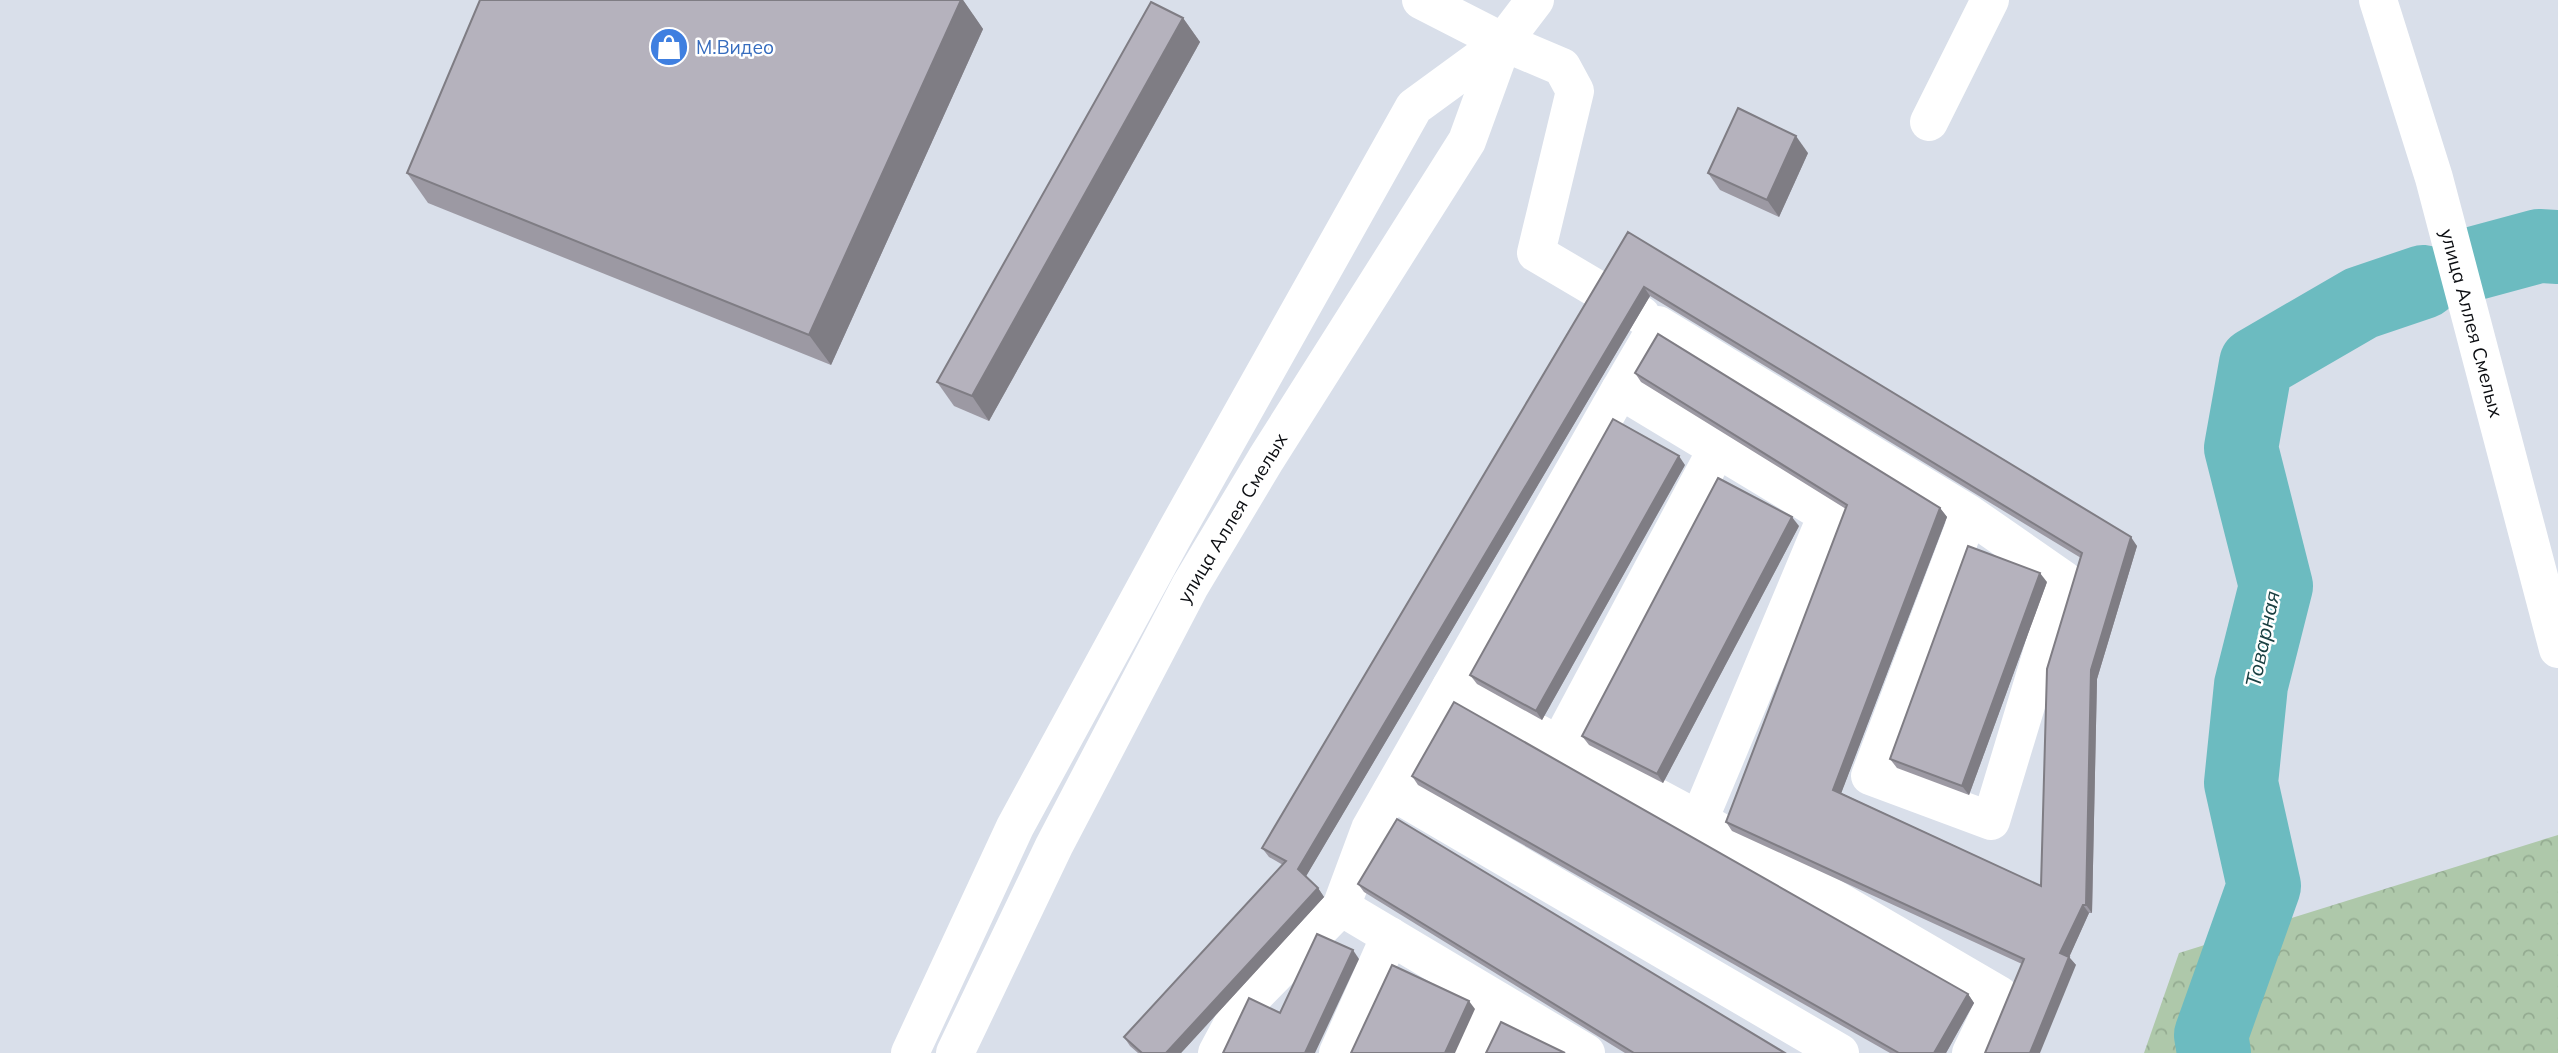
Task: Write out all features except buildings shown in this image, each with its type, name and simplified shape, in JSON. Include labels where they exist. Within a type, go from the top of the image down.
[{"type":"main road","points":[[1421,0],[1503,43],[1562,68],[1575,91],[1536,253],[1969,514],[2064,580],[1990,821],[1870,776],[1969,514]]},
{"type":"main road","name":"улица Аллея Смелых","points":[[955,1053],[1054,846],[1190,586],[1266,459],[1467,141],[1503,43],[1535,0]]},
{"type":"main road","points":[[1929,122],[1990,0]]},
{"type":"main road","name":"улица Аллея Смелых","points":[[2378,0],[2434,178],[2558,649]]},
{"type":"main road","points":[[910,1053],[1015,827],[1175,533],[1414,107],[1503,43]]},
{"type":"main road","points":[[1217,1053],[1240,1010],[1341,907],[1370,829],[1658,325]]},
{"type":"main road","points":[[1620,390],[1827,516],[1699,820]]},
{"type":"main road","points":[[1559,744],[1717,449]]},
{"type":"main road","points":[[1451,687],[1699,820],[1999,995],[1970,1053]]},
{"type":"main road","points":[[1392,791],[1840,1053]]},
{"type":"main road","points":[[1341,907],[1586,1053]]},
{"type":"main road","points":[[1338,1053],[1390,936]]},
{"type":"main road","points":[[1474,1053],[1498,1001]]},
{"type":"green space","points":[[2558,835],[2558,1053],[2144,1053],[2179,953]]},
{"type":"waterway","name":"Товарная","points":[[2476,263],[2539,246],[2558,247]]},
{"type":"waterway","name":"Товарная","points":[[2214,1053],[2211,1035],[2264,886],[2241,783],[2251,685],[2276,586],[2241,448],[2256,364],[2361,303],[2423,282]]},
{"type":"place","name":"M.Видео","points":[[669,47]]}]
